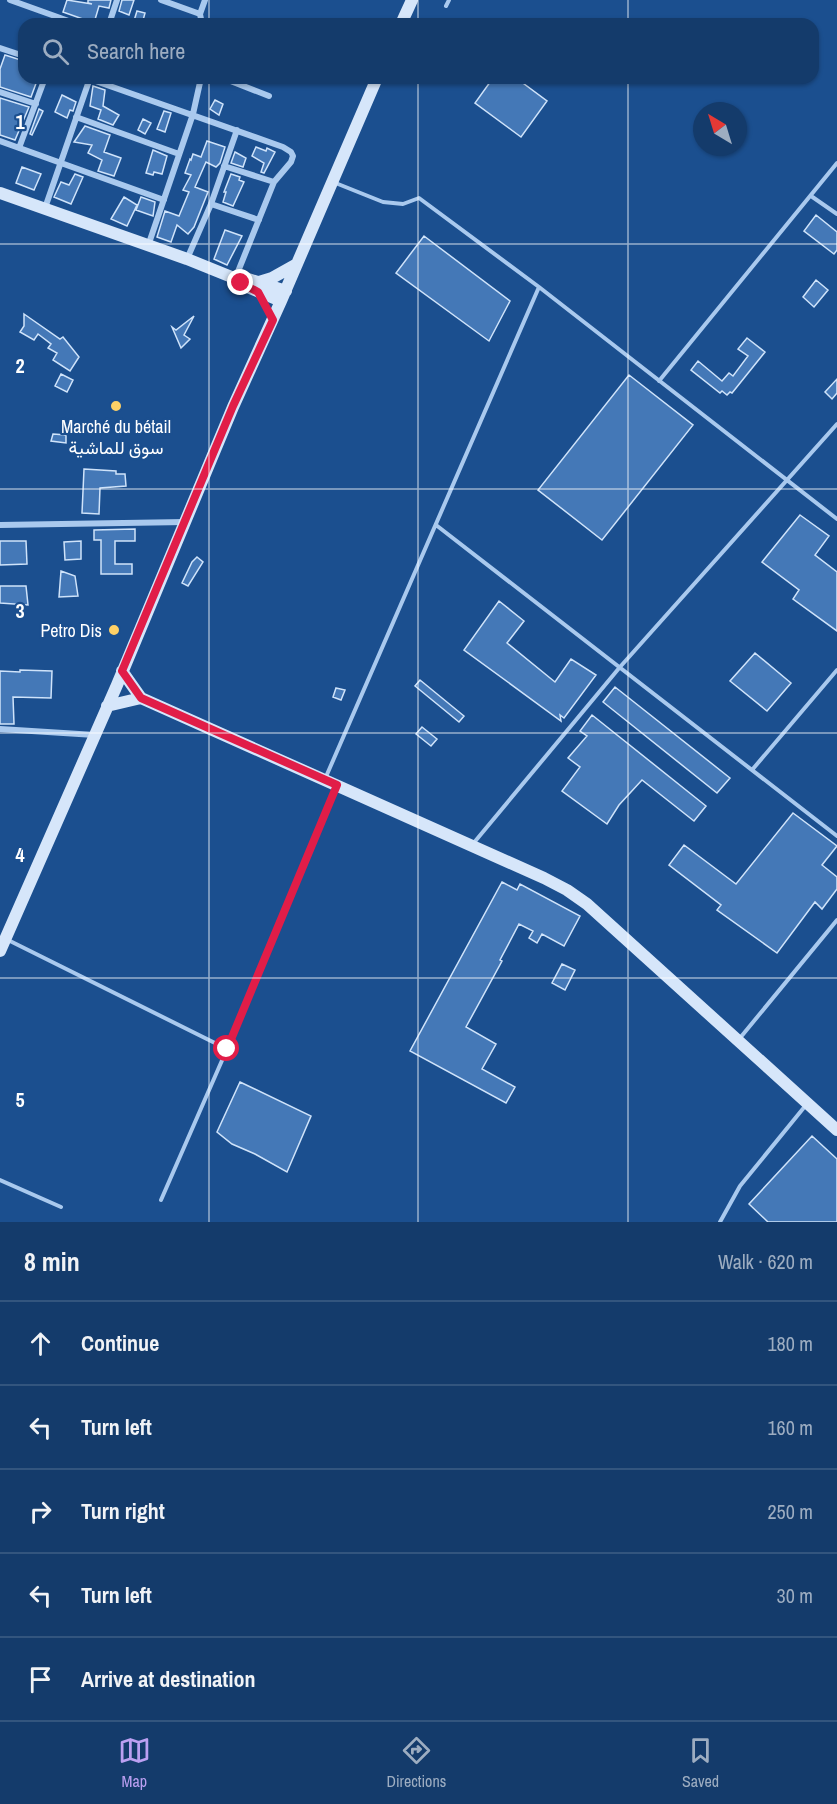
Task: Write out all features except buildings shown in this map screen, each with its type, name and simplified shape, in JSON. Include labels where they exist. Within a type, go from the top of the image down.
[{"type":"street","points":[[10,0],[60,18]]},
{"type":"street","points":[[111,18],[117,0]]},
{"type":"street","points":[[161,0],[200,14]]},
{"type":"street","points":[[201,18],[205,0]]},
{"type":"street","points":[[404,18],[412,0]]},
{"type":"street","points":[[0,48],[18,54]]},
{"type":"street","points":[[19,148],[43,84]]},
{"type":"street","points":[[45,209],[87,84]]},
{"type":"street","points":[[106,84],[237,130],[291,152],[293,156],[291,162],[274,182],[237,279]]},
{"type":"street","points":[[148,246],[193,114],[200,84]]},
{"type":"street","points":[[238,84],[269,96]]},
{"type":"street","points":[[0,951],[3,939],[95,735],[233,406],[284,296],[374,84]]},
{"type":"street","points":[[0,93],[36,105]]},
{"type":"street","points":[[76,117],[179,154]]},
{"type":"street","points":[[187,259],[211,204],[237,130]]},
{"type":"street","points":[[0,141],[164,200]]},
{"type":"street","points":[[224,166],[274,182]]},
{"type":"street","points":[[0,192],[187,259],[237,279],[245,286],[259,287],[284,296]]},
{"type":"street","points":[[211,204],[259,220]]},
{"type":"street","points":[[259,287],[297,263]]},
{"type":"street","points":[[259,287],[273,320]]},
{"type":"street","points":[[0,525],[185,522]]},
{"type":"street","points":[[122,671],[141,698],[472,845],[567,890],[587,904],[837,1130]]},
{"type":"street","points":[[107,706],[141,698]]},
{"type":"street","points":[[0,729],[95,735]]},
{"type":"lane","points":[[446,6],[449,0]]},
{"type":"lane","points":[[659,381],[837,163]]},
{"type":"lane","points":[[333,182],[383,202],[403,204],[420,198],[539,287],[837,519]]},
{"type":"lane","points":[[811,195],[837,214]]},
{"type":"lane","points":[[324,780],[539,287]]},
{"type":"lane","points":[[472,845],[620,667],[837,424]]},
{"type":"lane","points":[[436,525],[837,836]]},
{"type":"lane","points":[[752,770],[837,670]]},
{"type":"lane","points":[[161,1200],[227,1049],[337,785]]},
{"type":"lane","points":[[738,1040],[837,920]]},
{"type":"lane","points":[[3,939],[227,1049]]},
{"type":"lane","points":[[720,1222],[740,1186],[808,1103]]},
{"type":"lane","points":[[0,1180],[61,1207]]},
{"type":"place","name":"Marché du bétail سوق للماشية","points":[[116,406]]},
{"type":"place","name":"Petro Dis","points":[[114,630]]},
{"type":"route","points":[[227,1049],[337,785],[141,698],[122,671],[233,406],[273,320],[258,292],[241,283]]}]
